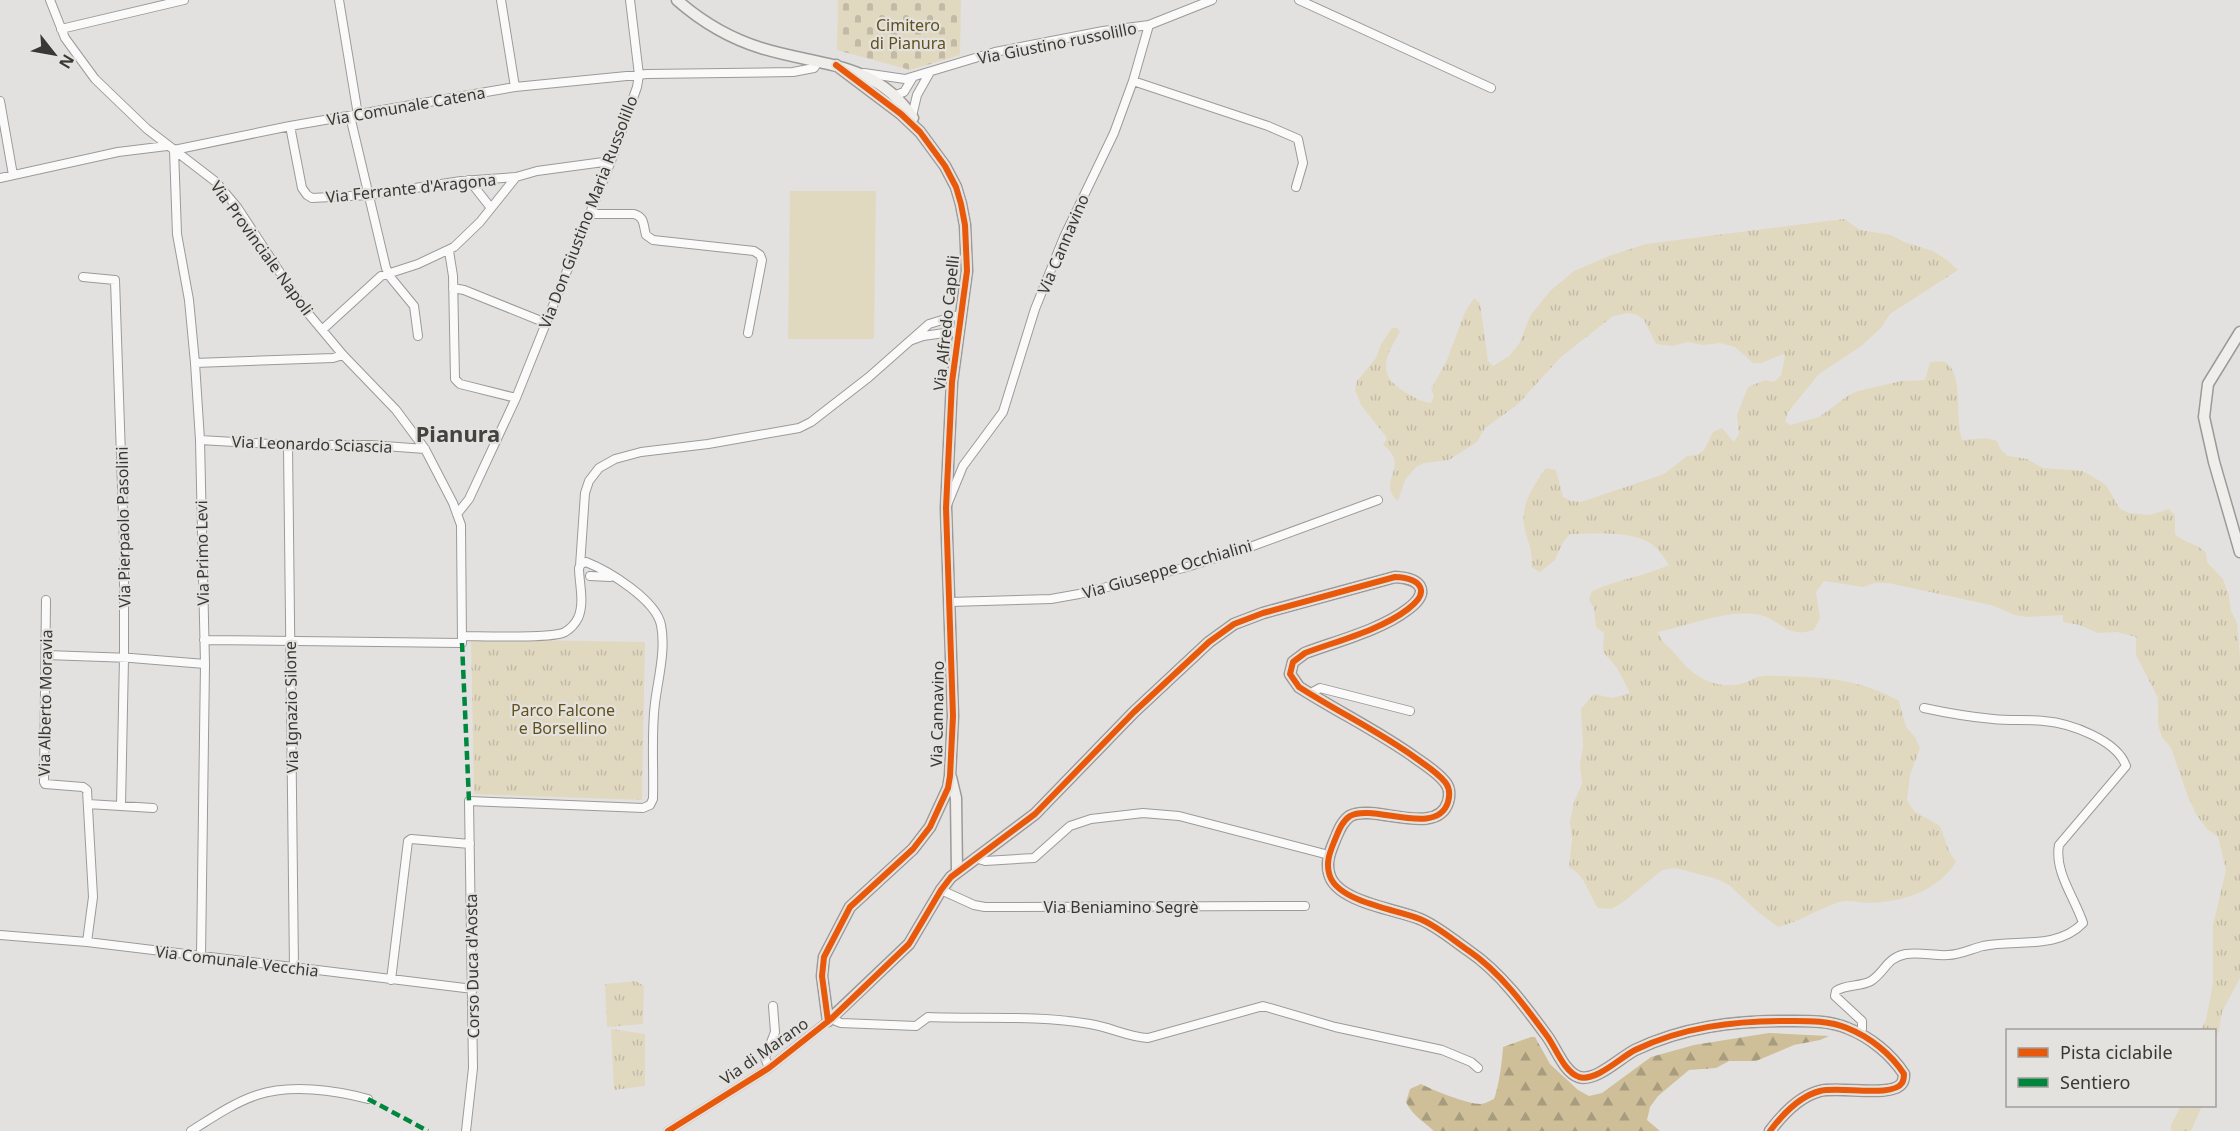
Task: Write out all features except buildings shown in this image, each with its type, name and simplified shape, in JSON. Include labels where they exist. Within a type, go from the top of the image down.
[{"type":"street","name":"Via Provinciale Napoli","points":[[50,0],[61,29],[95,79],[114,100],[171,148],[206,173],[226,193],[302,306],[343,355],[396,410],[425,449],[458,514]]},
{"type":"street","points":[[61,29],[184,0]]},
{"type":"street","points":[[339,0],[354,115],[369,195],[388,274],[414,306],[418,336]]},
{"type":"street","points":[[501,0],[515,87]]},
{"type":"street","points":[[630,0],[639,75]]},
{"type":"street","name":"Via Alfredo Capelli","points":[[677,0],[715,28],[736,39],[771,50],[836,65],[893,96],[945,166],[956,187],[961,204],[967,260],[952,382],[946,507]]},
{"type":"street","name":"Via Giustino russolillo","points":[[901,80],[995,52],[1103,31],[1149,25],[1212,0]]},
{"type":"street","points":[[1299,0],[1491,88]]},
{"type":"street","name":"Via Cannavino","points":[[829,1020],[822,975],[824,957],[850,907],[913,849],[930,827],[948,788],[953,716],[946,507],[963,466],[1003,412],[1035,309],[1064,237],[1114,133],[1133,81],[1149,25]]},
{"type":"street","name":"Via Don Giustino Maria Russolillo","points":[[458,514],[471,496],[516,398],[611,161],[637,87],[639,75],[793,72],[814,68],[818,62]]},
{"type":"street","points":[[910,119],[917,95],[931,71]]},
{"type":"street","name":"Via Comunale Catena","points":[[0,178],[118,152],[171,148],[515,87],[639,75]]},
{"type":"street","points":[[858,76],[901,80]]},
{"type":"street","name":"Via Alfredo Capelli","points":[[858,76],[910,119]]},
{"type":"street","points":[[901,80],[894,87],[893,96],[904,92],[913,77]]},
{"type":"street","points":[[1133,81],[1268,126],[1298,139],[1303,163],[1296,187]]},
{"type":"street","points":[[0,101],[13,175]]},
{"type":"street","name":"Via Ferrante d'Aragona","points":[[290,126],[302,188],[307,195],[315,199],[369,195],[469,180],[516,177],[537,171],[611,161]]},
{"type":"street","name":"Via Primo Levi","points":[[171,148],[177,234],[189,300],[200,440],[205,664],[201,957]]},
{"type":"street","points":[[322,330],[380,278],[449,251],[472,231],[516,177]]},
{"type":"street","points":[[469,180],[491,208]]},
{"type":"street","points":[[590,214],[639,215],[644,221],[645,234],[653,240],[758,253],[762,260],[748,333]]},
{"type":"street","points":[[449,251],[453,288],[455,379],[460,384],[516,398]]},
{"type":"street","name":"Via Pierpaolo Pasolini","points":[[83,277],[115,280],[123,495],[124,658],[121,806]]},
{"type":"street","points":[[453,288],[464,290],[546,323]]},
{"type":"street","points":[[617,578],[585,576],[578,570],[585,493],[589,481],[599,468],[615,459],[640,452],[708,444],[799,428],[820,416],[929,324],[962,314]]},
{"type":"street","points":[[911,341],[923,336],[959,332]]},
{"type":"street","points":[[2240,332],[2211,379],[2206,393],[2204,417],[2214,462],[2240,552]]},
{"type":"street","points":[[195,363],[333,358],[343,355]]},
{"type":"street","name":"Via Leonardo Sciascia","points":[[200,440],[288,445],[371,445],[425,449]]},
{"type":"street","name":"Via Ignazio Silone","points":[[288,445],[294,968]]},
{"type":"street","name":"Via Giuseppe Occhialini","points":[[950,602],[1051,599],[1079,594],[1187,567],[1378,500]]},
{"type":"street","points":[[458,514],[462,538],[462,640]]},
{"type":"street","points":[[581,556],[590,564],[617,578]]},
{"type":"street","points":[[580,566],[590,564]]},
{"type":"street","points":[[204,640],[462,640],[550,635],[565,632],[578,619],[585,576],[593,570],[590,564]]},
{"type":"street","name":"Via di Marano","points":[[668,1131],[769,1068],[829,1020],[909,944],[941,890],[957,872],[1035,814],[1134,712],[1209,642],[1234,624],[1263,613],[1395,577],[1410,578],[1418,583],[1420,597],[1406,611],[1387,622],[1305,654],[1293,662],[1290,674],[1299,687],[1309,694]]},
{"type":"street","name":"Corso Duca d'Aosta","points":[[466,1131],[473,1068],[469,801],[645,807],[650,805],[653,799],[655,703],[659,687],[662,627],[653,609],[617,578]]},
{"type":"street","name":"Via Alberto Moravia","points":[[46,600],[44,783],[85,787],[88,804]]},
{"type":"street","points":[[46,655],[205,664]]},
{"type":"street","points":[[1309,694],[1320,688],[1410,711]]},
{"type":"street","points":[[1309,694],[1402,748],[1432,769],[1447,784],[1450,796],[1446,809],[1436,816],[1412,819],[1352,815],[1341,826],[1329,855],[1329,875],[1332,882],[1350,896],[1422,920],[1473,954],[1494,972],[1522,1004],[1571,1072],[1580,1077],[1589,1077],[1633,1051],[1665,1037],[1699,1028],[1741,1021],[1820,1021],[1846,1027],[1875,1043],[1898,1064],[1904,1074],[1902,1083],[1894,1089],[1875,1092],[1852,1089],[1823,1090],[1809,1095],[1780,1119],[1770,1131]]},
{"type":"street","points":[[1858,1033],[1862,1029],[1862,1021],[1838,1001],[1835,996],[1836,991],[1870,981],[1887,962],[1894,958],[1906,954],[1924,953],[1947,956],[1997,944],[2055,940],[2078,928],[2083,922],[2061,872],[2058,860],[2059,845],[2126,766],[2123,758],[2096,736],[2055,722],[1995,720],[1924,708]]},
{"type":"street","name":"Via Cannavino","points":[[950,776],[956,798],[957,872]]},
{"type":"street","points":[[87,942],[93,897],[88,804],[153,808]]},
{"type":"street","points":[[975,858],[985,861],[1034,858],[1070,826],[1091,819],[1143,813],[1179,816],[1324,854]]},
{"type":"street","points":[[391,980],[408,841],[470,844]]},
{"type":"street","name":"Via Beniamino Segrè","points":[[941,890],[974,905],[985,907],[1305,906]]},
{"type":"street","name":"Via Comunale Vecchia","points":[[0,935],[87,942],[473,988]]},
{"type":"street","points":[[769,1068],[765,1058],[775,1032],[773,1006]]},
{"type":"street","points":[[829,1020],[842,1023],[916,1026],[928,1017],[1047,1020],[1091,1024],[1132,1036],[1148,1038],[1263,1006],[1335,1027],[1442,1050],[1471,1062],[1478,1068]]},
{"type":"street","points":[[191,1131],[224,1111],[266,1093],[312,1091],[348,1094],[368,1099]]},
{"type":"green space","name":"Cimitero di Pianura","points":[[838,0],[961,0],[960,55],[910,70],[837,50]]},
{"type":"green space","points":[[790,191],[876,191],[874,339],[788,339]]},
{"type":"green space","points":[[1844,219],[1860,230],[1891,235],[1904,242],[1933,251],[1958,270],[1890,314],[1881,328],[1860,347],[1819,374],[1788,412],[1785,422],[1791,425],[1819,417],[1858,391],[1901,381],[1925,380],[1930,362],[1944,362],[1953,370],[1956,379],[1962,440],[1984,438],[1997,441],[2001,450],[2008,456],[2027,459],[2043,468],[2082,471],[2106,485],[2120,509],[2129,513],[2150,515],[2169,509],[2175,516],[2175,534],[2206,553],[2207,562],[2223,579],[2229,596],[2231,611],[2237,623],[2240,657],[2240,978],[2222,1012],[2216,1038],[2216,1029],[2202,1029],[2206,1020],[2213,983],[2213,925],[2226,870],[2218,837],[2207,829],[2196,814],[2171,748],[2162,737],[2158,725],[2158,698],[2136,655],[2136,637],[2117,632],[2098,633],[2079,625],[2063,622],[2063,615],[2027,617],[2015,615],[1991,605],[1888,583],[1875,583],[1863,587],[1824,581],[1816,592],[1820,618],[1814,630],[1796,632],[1763,616],[1742,614],[1717,617],[1658,632],[1683,664],[1698,676],[1715,684],[1734,685],[1763,676],[1814,677],[1857,684],[1899,701],[1906,727],[1915,737],[1920,748],[1910,775],[1907,800],[1914,811],[1940,826],[1949,851],[1956,862],[1940,880],[1919,893],[1883,902],[1839,902],[1778,927],[1729,885],[1717,879],[1676,868],[1662,870],[1622,903],[1611,909],[1598,908],[1580,875],[1569,867],[1572,839],[1570,821],[1574,802],[1582,784],[1581,709],[1594,694],[1612,698],[1630,693],[1617,668],[1603,652],[1604,633],[1596,627],[1594,608],[1589,600],[1592,591],[1669,565],[1654,546],[1636,537],[1614,534],[1570,534],[1563,542],[1555,560],[1540,572],[1531,567],[1531,552],[1525,530],[1524,512],[1528,497],[1546,468],[1556,470],[1563,497],[1581,502],[1664,474],[1687,456],[1697,455],[1704,450],[1713,432],[1722,428],[1734,442],[1739,434],[1737,415],[1748,387],[1765,380],[1774,382],[1781,375],[1784,354],[1761,363],[1753,363],[1735,347],[1720,343],[1703,345],[1688,342],[1672,346],[1656,344],[1644,320],[1637,315],[1629,313],[1613,316],[1561,357],[1517,405],[1485,428],[1477,442],[1449,460],[1424,463],[1416,467],[1405,480],[1398,501],[1390,487],[1394,460],[1383,445],[1387,438],[1361,405],[1355,390],[1357,381],[1376,358],[1381,344],[1392,328],[1397,328],[1400,332],[1386,364],[1390,378],[1405,392],[1431,403],[1434,396],[1431,389],[1447,360],[1465,312],[1474,298],[1480,303],[1488,361],[1493,366],[1509,356],[1519,344],[1530,316],[1550,291],[1574,271],[1646,244]]},
{"type":"green space","name":"Parco Falcone e Borsellino","points":[[471,639],[645,642],[642,800],[474,794]]},
{"type":"green space","points":[[636,981],[644,986],[643,1024],[607,1027],[605,984]]},
{"type":"green space","points":[[611,1029],[645,1034],[645,1086],[614,1090]]},
{"type":"green space","points":[[1769,1033],[1829,1036],[1794,1045],[1756,1061],[1729,1061],[1716,1068],[1689,1070],[1658,1096],[1650,1107],[1647,1120],[1660,1131],[1434,1131],[1408,1107],[1406,1102],[1410,1089],[1421,1084],[1474,1103],[1484,1104],[1494,1099],[1503,1047],[1531,1037],[1535,1037],[1550,1064],[1578,1090],[1589,1096],[1602,1093],[1651,1057],[1694,1045]]},
{"type":"green space","points":[[2180,1107],[2202,1107],[2191,1131],[2171,1131],[2171,1125]]},
{"type":"marked path","points":[[462,643],[469,801]]},
{"type":"marked path","points":[[368,1099],[428,1131]]},
{"type":"cycle path","points":[[828,1021],[822,976],[824,957],[850,907],[913,849],[930,827],[948,788],[953,716],[946,508],[952,382],[967,271],[965,225],[961,204],[956,187],[945,166],[920,132],[901,114],[836,65]]},
{"type":"cycle path","points":[[668,1131],[769,1068],[831,1019],[909,944],[951,877],[1035,814],[1134,712],[1209,642],[1234,624],[1263,613],[1395,577],[1411,580],[1420,587],[1420,597],[1408,609],[1385,623],[1305,653],[1293,662],[1290,674],[1299,687],[1403,749],[1432,770],[1447,784],[1449,799],[1442,812],[1431,818],[1404,818],[1373,813],[1350,816],[1340,828],[1329,857],[1328,869],[1334,883],[1354,898],[1426,922],[1480,959],[1511,990],[1547,1036],[1565,1065],[1579,1077],[1593,1076],[1635,1050],[1671,1036],[1727,1024],[1785,1021],[1824,1022],[1840,1025],[1856,1032],[1872,1041],[1886,1053],[1904,1074],[1902,1083],[1888,1090],[1829,1090],[1813,1093],[1792,1107],[1770,1131]]},
{"type":"district","name":"Pianura","points":[[458,434]]}]
